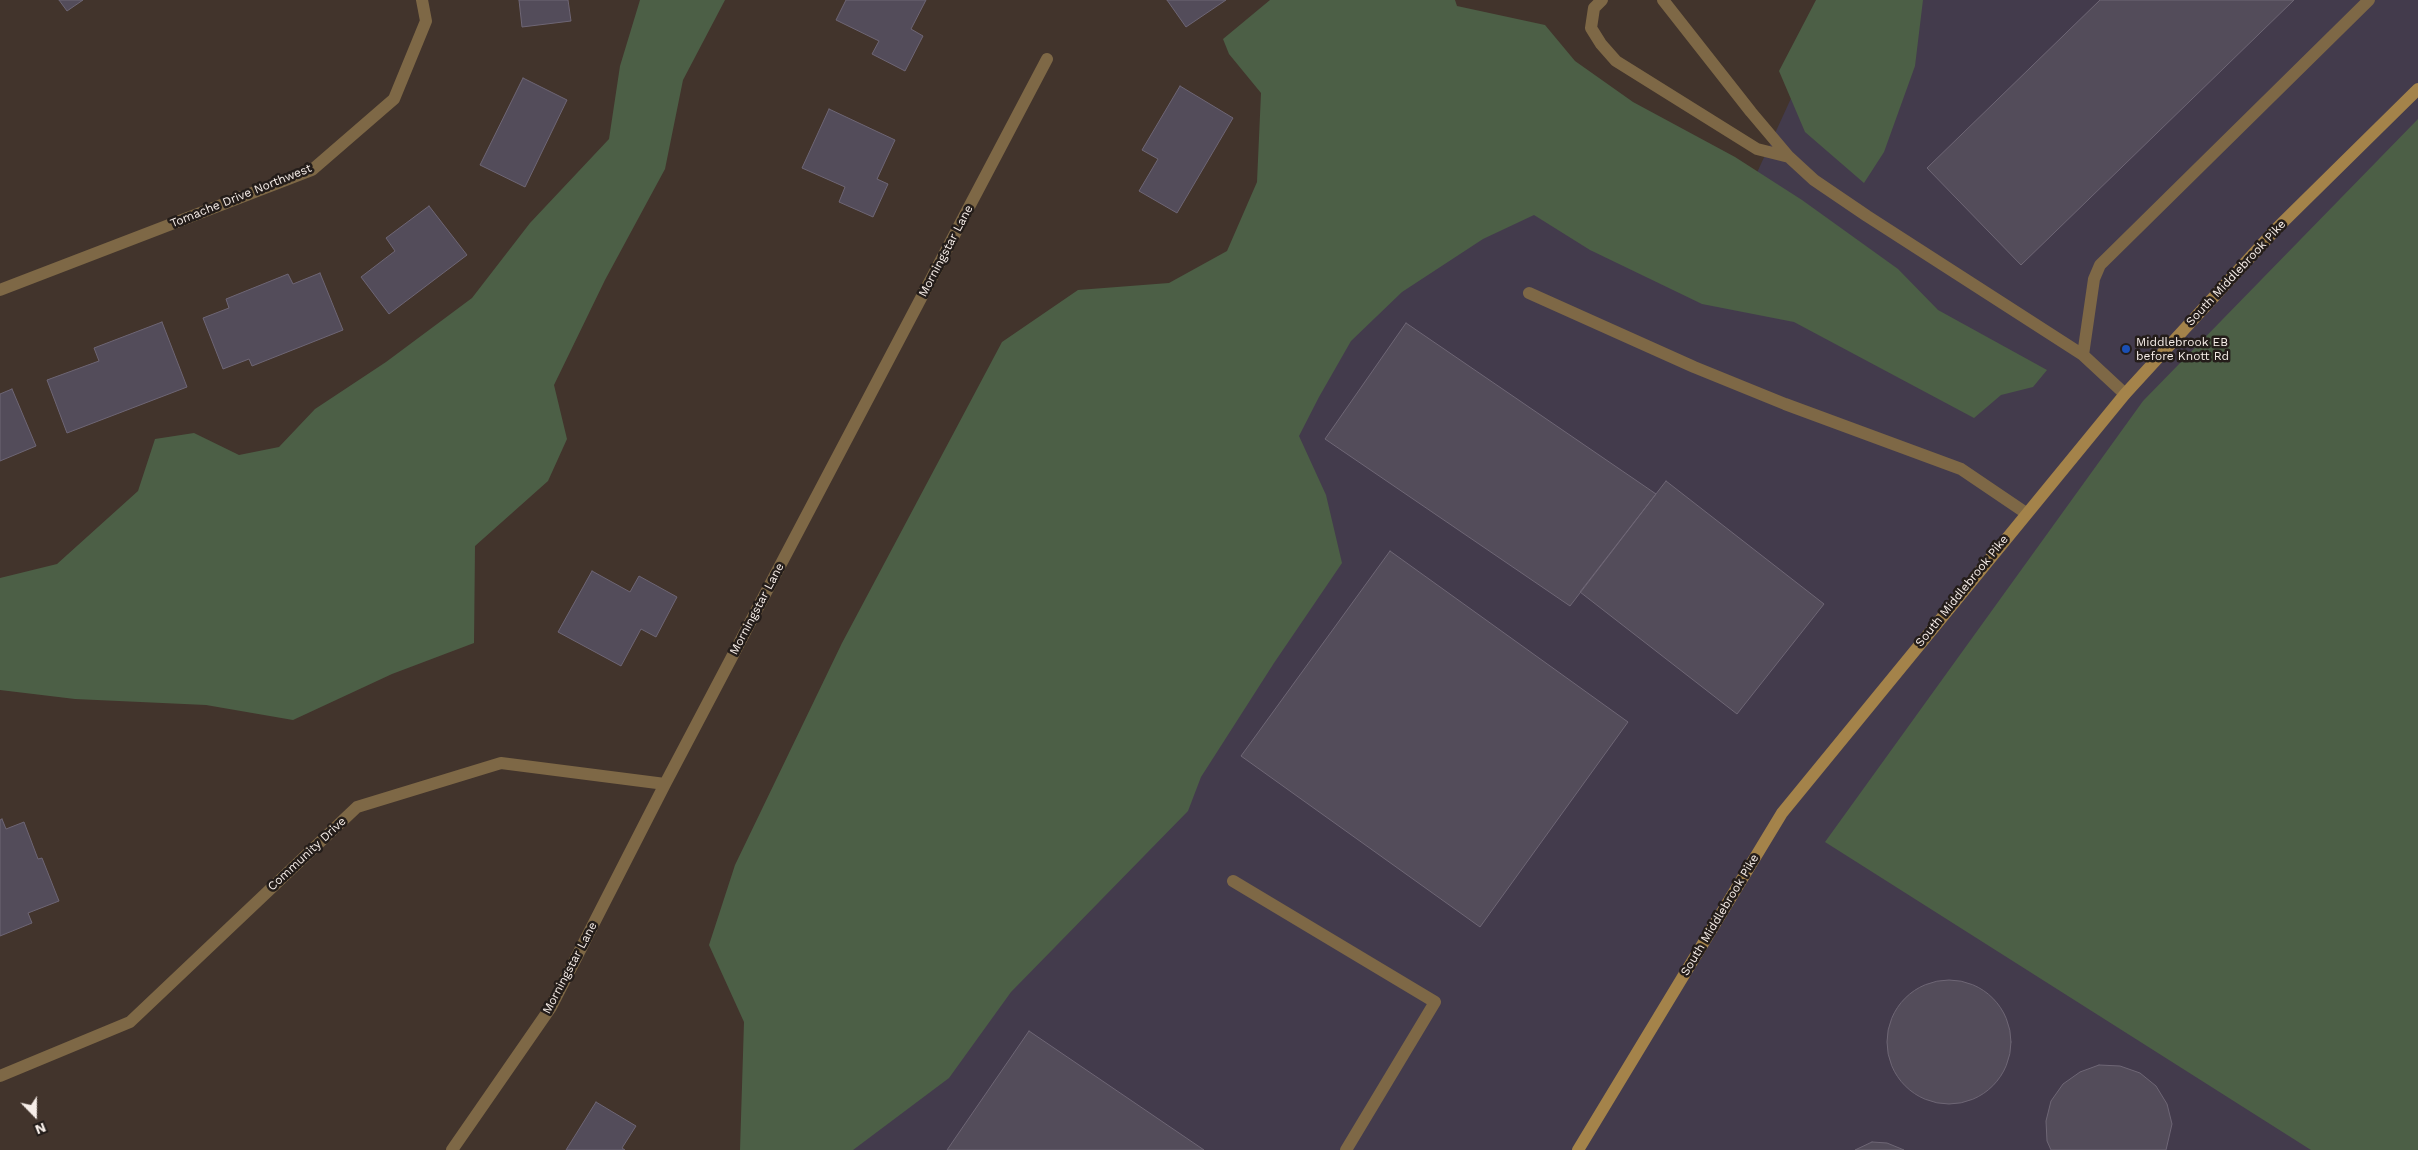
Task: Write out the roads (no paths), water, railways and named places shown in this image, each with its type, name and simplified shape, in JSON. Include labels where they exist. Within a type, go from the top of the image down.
[{"type":"main road","name":"South Middlebrook Pike","points":[[1578,1150],[1782,813],[2125,394],[2277,228],[2418,89]]},
{"type":"street","name":"Tomache Drive Northwest","points":[[0,290],[312,170],[394,99],[426,22],[422,0]]},
{"type":"street","points":[[1602,0],[1594,8],[1591,28],[1601,44],[1616,61],[1757,149],[1789,157]]},
{"type":"street","points":[[1663,0],[1751,112],[1789,157],[1814,180],[2083,356],[2125,394]]},
{"type":"street","points":[[2083,356],[2094,279],[2100,264],[2370,0]]},
{"type":"street","name":"Morningstar Lane","points":[[452,1150],[551,1007],[1047,59]]},
{"type":"street","points":[[1529,293],[1694,367],[1785,404],[1961,469],[2026,513]]},
{"type":"street","name":"Community Drive","points":[[0,1076],[130,1022],[357,807],[501,763],[666,784]]},
{"type":"street","points":[[1233,881],[1435,1002],[1346,1150]]},
{"type":"place","name":"Middlebrook EB before Knott Rd","points":[[2126,349]]}]
